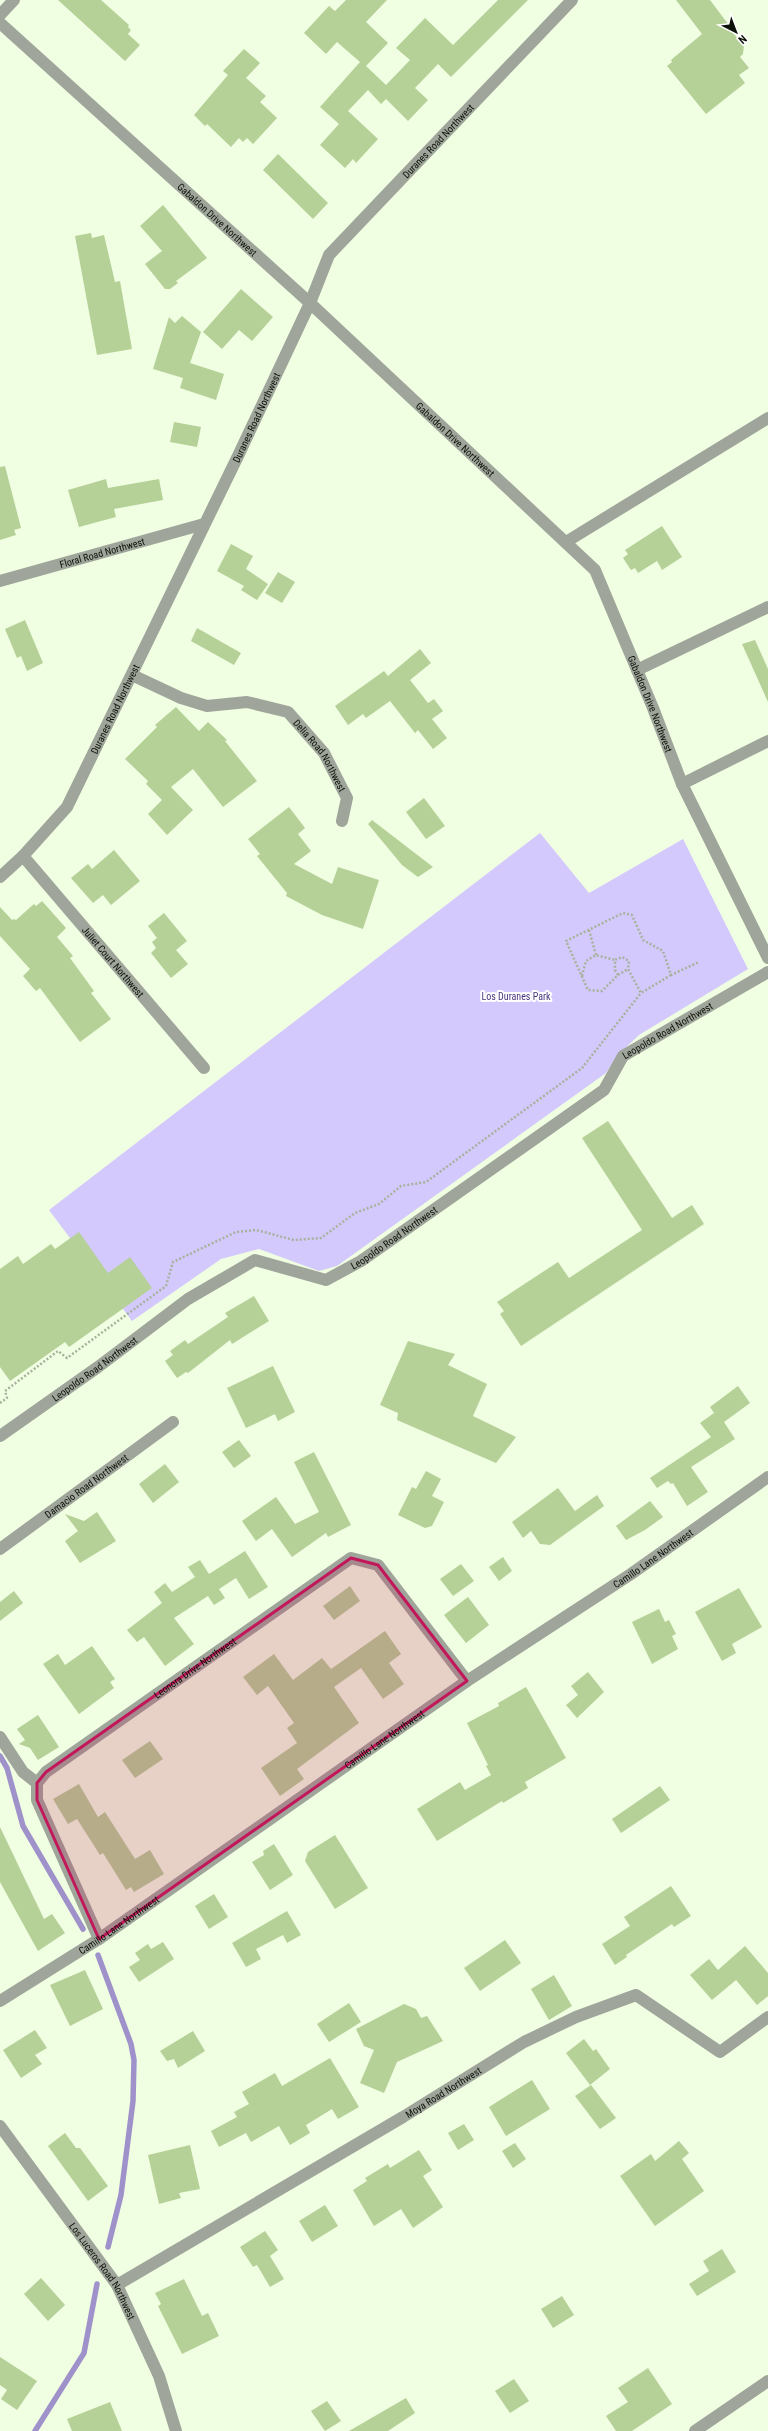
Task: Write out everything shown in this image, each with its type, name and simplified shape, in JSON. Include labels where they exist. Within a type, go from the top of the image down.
[{"type":"street","points":[[0,15],[14,0]]},
{"type":"street","name":"Duranes Road Northwest","points":[[0,877],[23,856],[67,807],[132,675],[310,303],[329,255],[572,0]]},
{"type":"street","name":"Gabaldon Drive Northwest","points":[[0,23],[310,303],[410,400],[595,570],[637,670],[682,784],[768,958]]},
{"type":"street","points":[[566,542],[768,418]]},
{"type":"street","name":"Floral Road Northwest","points":[[0,581],[204,524]]},
{"type":"street","points":[[637,670],[768,607]]},
{"type":"street","name":"Delia Road Northwest","points":[[132,675],[182,698],[207,706],[247,702],[288,712],[324,753],[347,798],[342,821]]},
{"type":"street","points":[[682,784],[768,740]]},
{"type":"street","name":"Juliet Court Northwest","points":[[23,856],[204,1068]]},
{"type":"street","name":"Leopoldo Road Northwest","points":[[0,1436],[98,1367],[188,1299],[256,1260],[326,1280],[361,1261],[604,1090],[623,1056],[768,972]]},
{"type":"street","name":"Damacio Road Northwest","points":[[0,1549],[173,1422]]},
{"type":"street","name":"Camillo Lane Northwest","points":[[0,2001],[98,1938],[467,1681],[631,1574],[768,1477]]},
{"type":"street","name":"Leonora Drive Northwest","points":[[37,1783],[46,1772],[351,1558],[378,1565],[467,1681]]},
{"type":"street","points":[[0,1737],[23,1772],[37,1783],[37,1800],[98,1938]]},
{"type":"street","name":"Moya Road Northwest","points":[[117,2285],[403,2117],[524,2042],[576,2017],[636,1995],[720,2052],[768,2017]]},
{"type":"street","name":"Los Luceros Road Northwest","points":[[0,2126],[117,2285],[159,2376],[176,2431]]},
{"type":"street","points":[[695,2431],[768,2381]]},
{"type":"path","points":[[628,969],[618,975],[602,991],[588,990],[566,941],[623,913],[632,915],[643,940],[662,951],[671,975]]},
{"type":"path","points":[[589,930],[596,955]]},
{"type":"path","points":[[582,976],[586,962],[596,955],[615,960],[622,957],[629,961],[628,969],[642,993]]},
{"type":"path","points":[[615,960],[615,970],[618,975]]},
{"type":"path","points":[[0,1403],[7,1398],[5,1391],[58,1351],[67,1358],[166,1286],[173,1262],[236,1232],[256,1230],[294,1240],[320,1238],[355,1213],[379,1204],[401,1186],[426,1182],[582,1068],[642,993],[671,975],[698,962]]},
{"type":"highlighted area","points":[[351,1558],[378,1565],[467,1681],[99,1939],[37,1800],[37,1783],[46,1772]]},
{"type":"green space","name":"Los Duranes Park","points":[[540,833],[589,893],[683,839],[748,969],[639,1035],[617,1056],[606,1073],[337,1266],[319,1271],[259,1249],[221,1259],[132,1321],[49,1210]]},
{"type":"building","points":[[58,0],[101,0],[129,25],[128,27],[131,30],[128,34],[140,45],[125,61]]},
{"type":"building","points":[[346,0],[387,0],[366,22],[388,43],[366,66],[386,85],[410,60],[396,48],[425,18],[453,45],[498,0],[528,0],[451,77],[438,64],[415,88],[428,100],[408,121],[386,99],[381,104],[368,90],[348,111],[378,139],[356,163],[353,159],[345,168],[320,145],[339,124],[320,107],[360,62],[337,42],[326,54],[304,33],[329,6],[335,11]]},
{"type":"building","points":[[676,0],[710,0],[731,28],[729,29],[744,45],[743,54],[740,57],[749,68],[739,75],[745,83],[706,114],[667,66],[672,62],[671,60],[702,34]]},
{"type":"building","points":[[244,49],[260,63],[246,78],[266,96],[260,102],[277,118],[253,144],[247,138],[243,142],[239,138],[231,147],[207,124],[205,126],[194,115],[228,75],[223,71]]},
{"type":"building","points":[[278,154],[328,203],[313,219],[263,170]]},
{"type":"building","points":[[163,205],[207,258],[176,281],[178,283],[170,289],[165,289],[145,264],[162,251],[140,226]]},
{"type":"building","points":[[91,233],[92,238],[104,235],[115,282],[120,281],[132,349],[97,355],[75,236]]},
{"type":"building","points":[[241,289],[273,317],[252,341],[239,330],[222,349],[203,332]]},
{"type":"building","points":[[182,316],[201,332],[190,363],[224,374],[216,400],[180,388],[183,378],[153,369],[169,317],[175,323]]},
{"type":"building","points":[[174,422],[201,427],[197,447],[170,442]]},
{"type":"building","points":[[5,466],[21,528],[14,530],[16,535],[0,540],[0,467]]},
{"type":"building","points":[[106,479],[108,488],[159,479],[163,500],[114,509],[116,517],[79,527],[68,490]]},
{"type":"building","points":[[662,526],[682,557],[662,570],[657,561],[638,573],[635,568],[631,570],[623,558],[628,554],[625,550]]},
{"type":"building","points":[[231,544],[253,556],[246,569],[268,584],[257,600],[241,590],[244,586],[217,571]]},
{"type":"building","points":[[278,572],[295,582],[282,603],[265,593]]},
{"type":"building","points":[[25,620],[43,663],[27,671],[21,656],[17,658],[5,629]]},
{"type":"building","points":[[197,628],[241,653],[234,665],[191,641]]},
{"type":"building","points":[[755,640],[768,669],[768,702],[742,644]]},
{"type":"building","points":[[420,649],[431,663],[410,680],[428,703],[434,699],[443,711],[432,719],[447,738],[433,749],[418,730],[415,733],[390,701],[366,718],[363,714],[348,725],[335,706],[384,671],[388,676]]},
{"type":"building","points":[[176,707],[199,731],[208,722],[227,740],[225,741],[257,781],[223,807],[193,769],[171,787],[193,810],[167,835],[148,814],[162,800],[146,784],[148,781],[125,759],[157,727],[155,725]]},
{"type":"building","points":[[424,798],[445,826],[426,839],[406,812]]},
{"type":"building","points":[[289,807],[305,828],[298,834],[311,851],[294,864],[332,884],[338,867],[379,880],[363,929],[322,915],[286,896],[287,893],[257,856],[260,854],[248,839]]},
{"type":"building","points":[[372,820],[433,867],[418,877],[402,865],[368,824]]},
{"type":"building","points":[[114,850],[140,881],[111,905],[103,895],[93,903],[71,878],[88,864],[92,869]]},
{"type":"building","points":[[42,901],[66,928],[57,937],[73,956],[70,958],[94,991],[91,993],[111,1019],[80,1042],[40,988],[36,991],[23,976],[30,969],[0,936],[0,907],[12,920],[16,920],[34,904],[36,906]]},
{"type":"building","points":[[164,913],[187,941],[176,950],[188,964],[171,978],[151,953],[156,948],[152,942],[157,938],[148,926]]},
{"type":"building","points":[[608,1121],[672,1218],[692,1205],[704,1224],[521,1346],[500,1314],[504,1311],[497,1302],[558,1262],[569,1278],[642,1230],[582,1138]]},
{"type":"building","points":[[79,1232],[108,1273],[130,1257],[152,1288],[69,1347],[65,1342],[10,1381],[0,1367],[0,1269],[18,1256],[23,1264],[51,1244],[55,1249]]},
{"type":"building","points":[[254,1296],[269,1321],[232,1344],[230,1340],[188,1373],[186,1372],[177,1378],[165,1361],[173,1355],[170,1351],[185,1340],[188,1344],[228,1317],[225,1313]]},
{"type":"building","points":[[408,1341],[455,1354],[448,1365],[487,1384],[473,1416],[516,1437],[496,1463],[397,1420],[398,1413],[380,1405]]},
{"type":"building","points":[[273,1366],[295,1412],[278,1421],[275,1414],[246,1428],[227,1388]]},
{"type":"building","points":[[738,1386],[750,1403],[724,1422],[735,1439],[691,1467],[708,1492],[687,1506],[673,1483],[671,1484],[668,1481],[657,1488],[650,1478],[711,1437],[700,1423],[714,1413],[710,1407]]},
{"type":"building","points":[[239,1440],[251,1456],[234,1468],[222,1452]]},
{"type":"building","points":[[314,1452],[351,1525],[328,1537],[326,1533],[292,1557],[272,1529],[256,1541],[242,1521],[276,1497],[295,1524],[319,1512],[294,1462]]},
{"type":"building","points":[[165,1464],[179,1482],[153,1503],[139,1484]]},
{"type":"building","points":[[426,1471],[441,1479],[432,1496],[444,1502],[432,1526],[425,1528],[398,1515],[412,1487],[416,1489]]},
{"type":"building","points":[[558,1488],[575,1511],[597,1495],[604,1506],[550,1545],[540,1544],[531,1531],[523,1538],[512,1522]]},
{"type":"building","points":[[650,1501],[663,1517],[645,1530],[626,1540],[616,1526]]},
{"type":"building","points":[[97,1512],[116,1541],[80,1563],[65,1541],[78,1531],[65,1514],[84,1521]]},
{"type":"building","points":[[245,1551],[268,1587],[249,1599],[236,1578],[219,1589],[225,1598],[214,1605],[208,1596],[174,1618],[194,1644],[165,1666],[144,1637],[137,1642],[127,1630],[162,1603],[154,1592],[165,1583],[172,1592],[195,1577],[188,1567],[200,1560],[209,1574]]},
{"type":"building","points":[[503,1557],[512,1571],[499,1581],[489,1567]]},
{"type":"building","points":[[461,1564],[474,1581],[453,1596],[440,1579]]},
{"type":"building","points":[[350,1586],[360,1601],[334,1620],[323,1606]]},
{"type":"building","points":[[739,1588],[762,1627],[732,1644],[736,1653],[722,1661],[695,1612]]},
{"type":"building","points":[[14,1591],[23,1603],[0,1621],[0,1602]]},
{"type":"building","points":[[468,1597],[489,1625],[466,1643],[444,1615]]},
{"type":"building","points":[[659,1609],[665,1622],[669,1620],[676,1634],[672,1636],[678,1649],[652,1664],[632,1622]]},
{"type":"building","points":[[385,1631],[401,1654],[389,1663],[404,1684],[383,1699],[361,1668],[334,1687],[359,1723],[297,1769],[304,1779],[280,1796],[261,1768],[297,1743],[287,1728],[294,1723],[268,1686],[257,1695],[243,1677],[274,1654],[293,1680],[322,1658],[331,1669]]},
{"type":"building","points":[[92,1646],[115,1679],[110,1682],[114,1688],[79,1714],[43,1664],[58,1654],[65,1665]]},
{"type":"building","points":[[588,1672],[604,1692],[577,1718],[566,1705],[578,1695],[571,1686]]},
{"type":"building","points":[[526,1687],[566,1758],[525,1782],[528,1788],[503,1803],[502,1801],[437,1841],[417,1809],[460,1782],[465,1790],[491,1775],[486,1766],[488,1765],[467,1723],[499,1706],[498,1703]]},
{"type":"building","points":[[38,1715],[59,1747],[38,1760],[30,1748],[19,1744],[25,1740],[17,1729]]},
{"type":"building","points":[[150,1741],[163,1759],[135,1778],[122,1760]]},
{"type":"building","points":[[79,1784],[98,1817],[105,1812],[135,1859],[150,1850],[164,1874],[134,1892],[131,1887],[126,1890],[103,1853],[100,1855],[77,1819],[68,1824],[53,1799]]},
{"type":"building","points":[[660,1786],[670,1800],[621,1833],[612,1819]]},
{"type":"building","points":[[0,1827],[44,1919],[52,1914],[65,1933],[38,1951],[0,1882]]},
{"type":"building","points":[[335,1835],[368,1888],[335,1909],[305,1861],[308,1852]]},
{"type":"building","points":[[274,1844],[293,1875],[270,1890],[252,1862],[264,1855],[263,1851]]},
{"type":"building","points":[[671,1886],[691,1916],[674,1927],[672,1924],[626,1955],[627,1957],[615,1965],[602,1944],[630,1926],[624,1917]]},
{"type":"building","points":[[214,1894],[228,1917],[209,1929],[195,1906]]},
{"type":"building","points":[[287,1911],[301,1935],[287,1943],[283,1935],[256,1949],[261,1959],[246,1967],[232,1943]]},
{"type":"building","points":[[505,1940],[521,1963],[480,1991],[464,1968]]},
{"type":"building","points":[[163,1942],[174,1959],[139,1982],[129,1967],[140,1960],[135,1953],[148,1944],[151,1949]]},
{"type":"building","points":[[745,1946],[768,1973],[768,1996],[757,2005],[736,1980],[712,2000],[690,1975],[709,1959],[718,1970]]},
{"type":"building","points":[[85,1970],[103,2009],[70,2026],[50,1985]]},
{"type":"building","points":[[554,1975],[572,2006],[549,2020],[531,1989]]},
{"type":"building","points":[[349,2003],[361,2022],[329,2042],[317,2024]]},
{"type":"building","points":[[404,2004],[416,2009],[421,2018],[427,2016],[443,2041],[397,2062],[384,2093],[360,2083],[374,2050],[364,2046],[356,2029]]},
{"type":"building","points":[[35,2030],[47,2048],[35,2055],[42,2064],[21,2078],[3,2050]]},
{"type":"building","points":[[193,2031],[205,2051],[178,2068],[174,2059],[167,2061],[160,2051]]},
{"type":"building","points":[[584,2039],[593,2051],[596,2049],[610,2069],[590,2085],[566,2053]]},
{"type":"building","points":[[330,2058],[359,2107],[338,2119],[332,2109],[306,2125],[310,2133],[290,2145],[279,2126],[251,2142],[246,2133],[219,2147],[211,2131],[237,2117],[234,2112],[249,2104],[242,2092],[275,2073],[282,2086]]},
{"type":"building","points":[[532,2080],[550,2109],[506,2136],[489,2107]]},
{"type":"building","points":[[591,2085],[616,2118],[600,2129],[575,2096]]},
{"type":"building","points":[[464,2124],[474,2140],[458,2150],[448,2133]]},
{"type":"building","points":[[65,2133],[76,2148],[80,2148],[108,2186],[88,2201],[48,2146]]},
{"type":"building","points":[[679,2141],[689,2153],[682,2159],[704,2191],[655,2226],[620,2176],[651,2154],[655,2161]]},
{"type":"building","points":[[515,2143],[526,2159],[513,2168],[502,2151]]},
{"type":"building","points":[[190,2145],[200,2189],[179,2193],[181,2198],[159,2204],[148,2155]]},
{"type":"building","points":[[419,2150],[432,2170],[423,2176],[443,2207],[413,2228],[401,2209],[374,2226],[353,2190],[367,2181],[365,2178],[388,2164],[390,2168]]},
{"type":"building","points":[[325,2205],[338,2226],[312,2242],[299,2221]]},
{"type":"building","points":[[265,2231],[278,2250],[270,2256],[284,2279],[270,2287],[257,2265],[253,2267],[240,2247]]},
{"type":"building","points":[[722,2249],[736,2272],[697,2296],[689,2284],[709,2271],[703,2261]]},
{"type":"building","points":[[41,2278],[65,2305],[48,2321],[24,2294]]},
{"type":"building","points":[[184,2279],[202,2316],[208,2313],[219,2336],[182,2354],[158,2306],[161,2304],[155,2293]]},
{"type":"building","points":[[562,2296],[574,2315],[553,2328],[541,2309]]},
{"type":"building","points":[[0,2357],[37,2381],[17,2410],[1,2399],[7,2390],[0,2385]]},
{"type":"building","points":[[648,2368],[672,2404],[632,2431],[616,2431],[606,2416],[628,2402],[618,2388]]},
{"type":"building","points":[[514,2379],[529,2401],[510,2413],[495,2391]]},
{"type":"building","points":[[406,2398],[415,2413],[388,2431],[349,2431]]},
{"type":"building","points":[[327,2401],[341,2421],[325,2431],[311,2411]]},
{"type":"building","points":[[110,2402],[122,2431],[72,2431],[67,2419]]},
{"type":"waterway","points":[[0,1756],[7,1768],[23,1826],[83,1929]]},
{"type":"waterway","points":[[98,1955],[131,2044],[134,2060],[133,2101],[121,2195],[108,2247]]},
{"type":"waterway","points":[[35,2431],[84,2353],[97,2284]]}]
